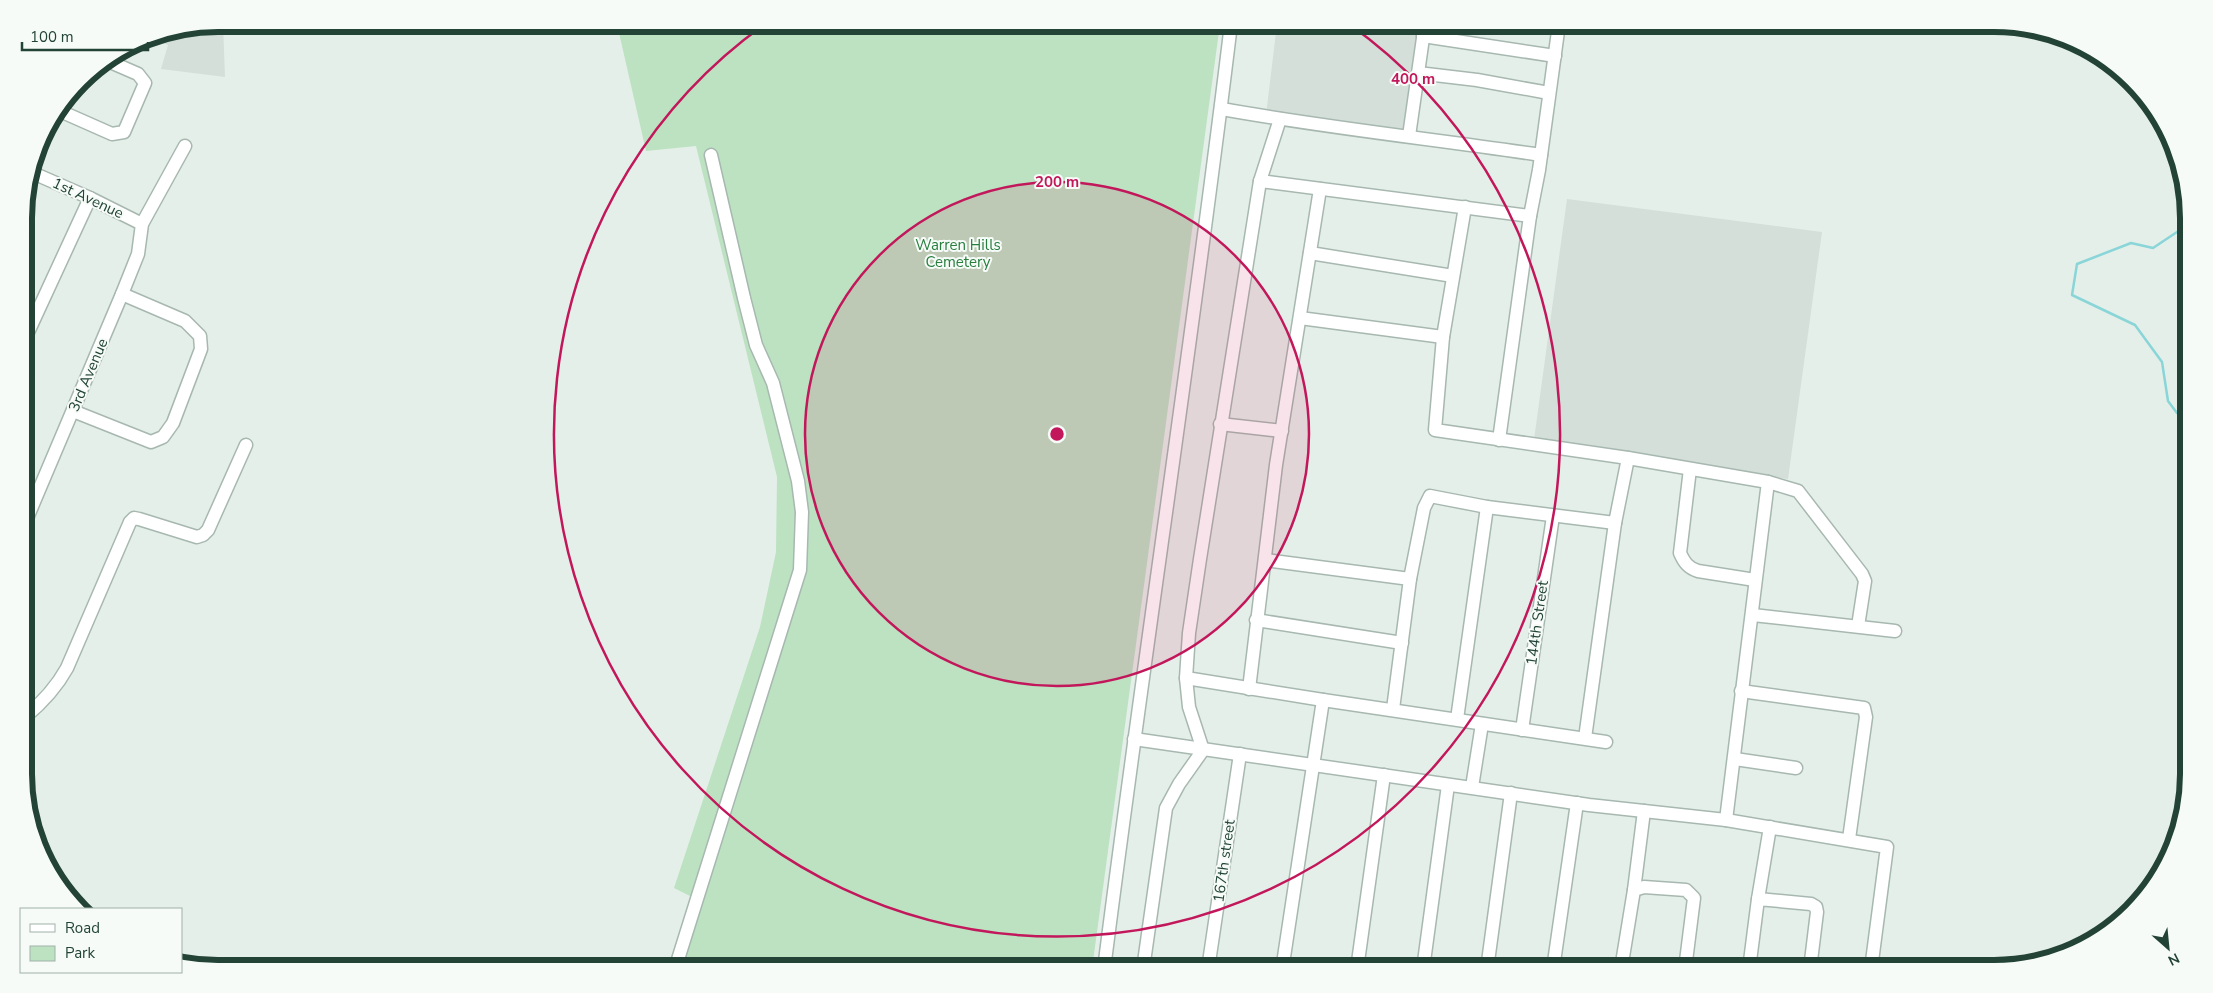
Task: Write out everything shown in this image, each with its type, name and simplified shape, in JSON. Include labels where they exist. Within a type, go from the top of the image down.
[{"type":"street","points":[[1105,960],[1222,108],[1230,32]]},
{"type":"street","points":[[1409,136],[1424,32]]},
{"type":"street","points":[[1434,32],[1554,56]]},
{"type":"street","points":[[1500,440],[1530,216],[1558,32]]},
{"type":"street","points":[[65,113],[112,134],[124,132],[145,83],[138,74],[115,64]]},
{"type":"street","points":[[1418,73],[1477,80],[1549,93]]},
{"type":"street","points":[[1222,108],[1280,119],[1540,156]]},
{"type":"street","points":[[1203,750],[1189,708],[1186,678],[1190,633],[1220,424],[1260,181],[1280,119]]},
{"type":"street","points":[[142,224],[185,146]]},
{"type":"street","points":[[678,960],[800,570],[802,542],[802,512],[790,446],[773,383],[756,345],[711,155]]},
{"type":"street","name":"1st Avenue","points":[[38,175],[142,224]]},
{"type":"street","points":[[1260,181],[1530,216]]},
{"type":"street","points":[[1249,689],[1256,620],[1282,431],[1320,189]]},
{"type":"street","points":[[32,324],[90,198]]},
{"type":"street","points":[[1465,207],[1443,337],[1435,430],[1628,458],[1768,482],[1798,491],[1862,574],[1865,581],[1858,626]]},
{"type":"street","name":"3rd Avenue","points":[[32,507],[138,254],[142,224]]},
{"type":"street","points":[[1310,253],[1453,276]]},
{"type":"street","points":[[73,411],[150,442],[163,437],[173,423],[201,349],[200,336],[185,321],[122,294]]},
{"type":"street","points":[[1300,318],[1443,337]]},
{"type":"street","points":[[1220,424],[1282,431]]},
{"type":"street","points":[[32,711],[45,701],[58,685],[67,668],[130,522],[134,518],[197,537],[203,535],[208,530],[246,446]]},
{"type":"street","points":[[1585,738],[1615,523],[1628,458]]},
{"type":"street","points":[[1690,469],[1680,553],[1684,562],[1692,569],[1698,571],[1755,580]]},
{"type":"street","points":[[1726,820],[1768,482]]},
{"type":"street","points":[[1393,709],[1410,579],[1424,508],[1430,496],[1487,507],[1615,523]]},
{"type":"street","points":[[1457,719],[1487,507]]},
{"type":"street","name":"144th Street","points":[[1522,730],[1553,516]]},
{"type":"street","points":[[1265,560],[1410,579]]},
{"type":"street","points":[[1752,615],[1895,631]]},
{"type":"street","points":[[1256,620],[1402,642]]},
{"type":"street","points":[[1186,678],[1606,742]]},
{"type":"street","points":[[1741,690],[1864,708],[1866,717],[1849,839]]},
{"type":"street","points":[[1284,957],[1323,700]]},
{"type":"street","points":[[1472,787],[1482,724]]},
{"type":"street","points":[[1134,739],[1577,803],[1726,820],[1888,847],[1872,960]]},
{"type":"street","points":[[1144,960],[1166,808],[1179,784],[1203,750]]},
{"type":"street","name":"167th street","points":[[1209,960],[1240,754]]},
{"type":"street","points":[[1735,759],[1796,768]]},
{"type":"street","points":[[1358,960],[1384,775]]},
{"type":"street","points":[[1424,960],[1448,784]]},
{"type":"street","points":[[1487,960],[1512,793]]},
{"type":"street","points":[[1554,960],[1577,803]]},
{"type":"street","points":[[1622,960],[1644,811]]},
{"type":"street","points":[[1750,960],[1770,827]]},
{"type":"street","points":[[1634,890],[1644,887],[1686,890],[1694,898],[1686,960]]},
{"type":"street","points":[[1758,899],[1811,904],[1816,907],[1811,960]]},
{"type":"shaded area","points":[[223,32],[225,77],[161,69],[168,45],[160,41],[194,34]]},
{"type":"shaded area","points":[[1276,32],[1427,32],[1412,139],[1265,123]]},
{"type":"shaded area","points":[[1567,199],[1822,232],[1788,479],[1533,447]]},
{"type":"green space","name":"Warren Hills Cemetery","points":[[619,32],[1219,32],[1093,960],[680,960],[698,900],[674,888],[760,627],[776,552],[777,477],[696,146],[646,151]]},
{"type":"waterway","points":[[2180,230],[2153,248],[2131,243],[2077,264],[2072,295],[2135,325],[2162,362],[2168,401],[2177,413],[2180,413]]}]
